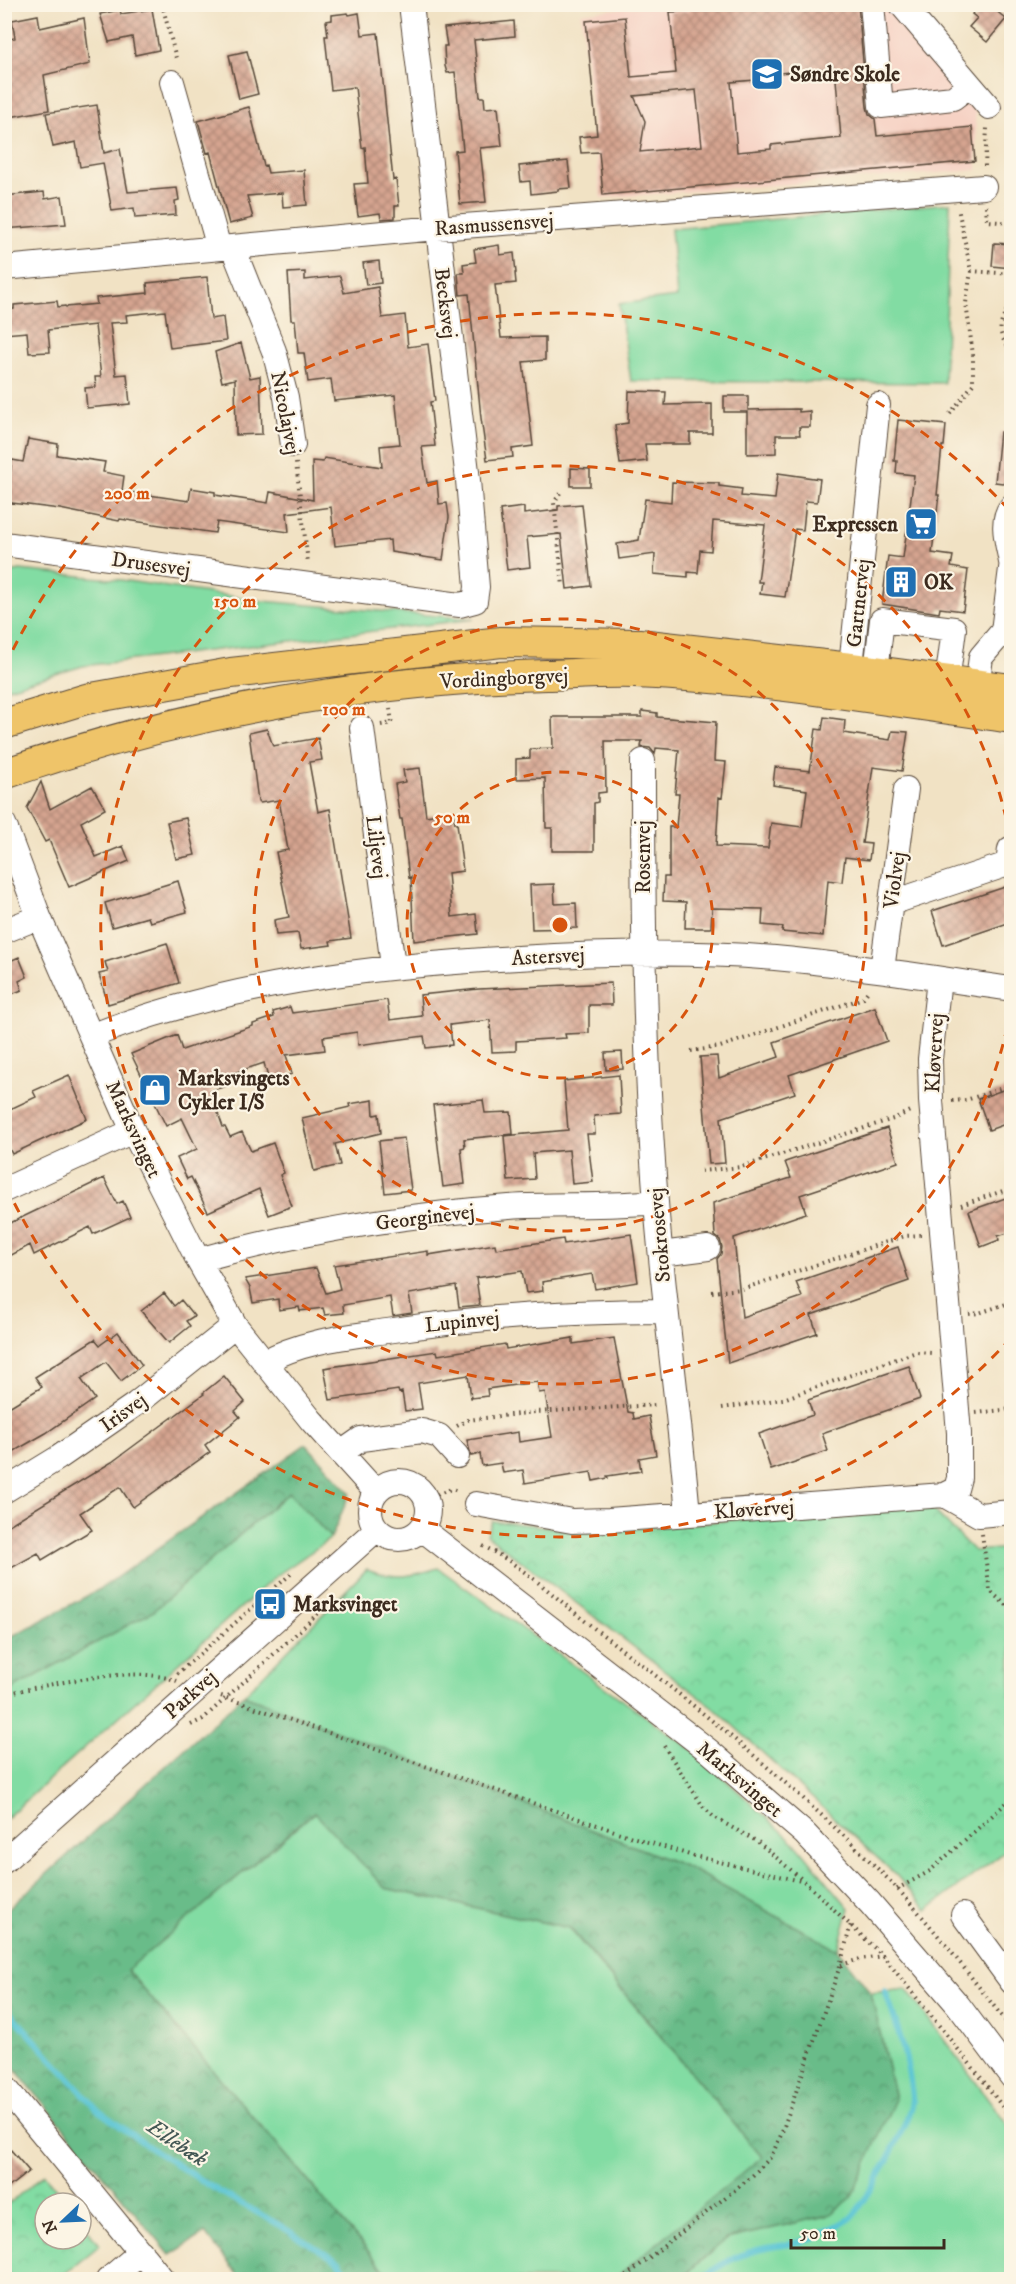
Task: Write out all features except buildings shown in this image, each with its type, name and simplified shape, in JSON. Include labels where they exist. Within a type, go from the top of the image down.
[{"type":"main road","name":"Vordingborgvej","points":[[4,724],[86,699],[184,681],[501,642],[639,644],[976,699],[1011,718]]},
{"type":"main road","name":"Vordingborgvej","points":[[4,774],[152,729],[305,698],[386,686],[501,676],[633,673],[710,678],[858,678]]},
{"type":"main road","name":"Vordingborgvej","points":[[976,699],[1011,689]]},
{"type":"street","name":"Becksvej","points":[[411,4],[470,505],[477,587],[475,601]]},
{"type":"street","points":[[872,4],[881,106],[953,98],[970,85]]},
{"type":"street","points":[[901,4],[989,107]]},
{"type":"street","name":"Nicolajvej","points":[[172,82],[226,248],[274,351],[286,397],[293,445]]},
{"type":"street","name":"Rasmussensvej","points":[[4,268],[437,228],[984,187]]},
{"type":"street","name":"Gartnervej","points":[[858,678],[878,405]]},
{"type":"street","points":[[976,699],[981,657],[1007,632],[1011,562],[1005,532],[1011,506]]},
{"type":"street","name":"Drusesvej","points":[[4,544],[460,605],[475,601]]},
{"type":"street","points":[[858,678],[882,620],[954,629],[946,694]]},
{"type":"street","name":"Liljevej","points":[[362,728],[393,966]]},
{"type":"street","name":"Rosenvej","points":[[643,954],[644,761]]},
{"type":"street","name":"Violvej","points":[[882,970],[906,789]]},
{"type":"street","name":"Marksvinget","points":[[4,824],[39,917],[133,1131],[198,1260],[235,1325],[311,1420],[376,1492]]},
{"type":"street","points":[[891,903],[1008,864],[1011,849]]},
{"type":"street","points":[[4,931],[39,917]]},
{"type":"street","name":"Astersvej","points":[[91,1036],[245,990],[393,966],[605,953],[706,954],[775,958],[882,970],[1011,989]]},
{"type":"street","name":"Stokrosevej","points":[[643,954],[656,1202],[665,1311],[688,1514]]},
{"type":"street","name":"Kløvervej","points":[[476,1504],[572,1521],[609,1520],[944,1495],[956,1490],[959,1478],[958,1414],[931,1101],[930,1059],[939,979]]},
{"type":"street","points":[[4,1190],[133,1131]]},
{"type":"street","name":"Georginevej","points":[[198,1260],[271,1241],[442,1213],[557,1204],[656,1202]]},
{"type":"street","points":[[661,1254],[708,1248]]},
{"type":"street","name":"Lupinvej","points":[[264,1362],[298,1346],[435,1324],[519,1315],[665,1311]]},
{"type":"street","name":"Irisvej","points":[[4,1491],[58,1458],[136,1404],[235,1325]]},
{"type":"street","points":[[341,1453],[361,1439],[422,1431],[439,1436],[457,1456]]},
{"type":"street","points":[[391,1482],[408,1482],[416,1486],[426,1499],[428,1512],[422,1529],[407,1538],[399,1539],[383,1534],[377,1529],[370,1514],[372,1499],[376,1492],[391,1482]]},
{"type":"street","points":[[944,1495],[979,1515],[1011,1512]]},
{"type":"street","name":"Parkvej","points":[[4,1862],[196,1688],[377,1529]]},
{"type":"street","name":"Marksvinget","points":[[422,1529],[709,1751],[805,1834],[870,1903],[958,2005],[1011,2077]]},
{"type":"street","points":[[963,1915],[1011,1982]]},
{"type":"street","points":[[4,2086],[163,2280]]},
{"type":"street","points":[[108,2280],[141,2252]]},
{"type":"path","points":[[162,4],[178,68],[172,82]]},
{"type":"path","points":[[951,414],[974,384],[973,354],[966,303],[971,271],[954,190]]},
{"type":"path","points":[[971,271],[1011,274]]},
{"type":"path","points":[[1011,300],[999,326],[1000,337],[1011,351]]},
{"type":"path","name":"Nicolajvej","points":[[293,445],[310,586]]},
{"type":"path","points":[[560,493],[554,503],[563,586]]},
{"type":"path","points":[[691,1051],[720,1047],[863,998],[882,970]]},
{"type":"path","points":[[701,1171],[741,1167],[893,1119],[931,1101],[966,1100],[1011,1084]]},
{"type":"path","points":[[712,1292],[742,1289],[905,1236],[942,1222],[1011,1188]]},
{"type":"path","points":[[950,1316],[979,1313],[1011,1302]]},
{"type":"path","points":[[722,1408],[783,1399],[916,1352],[953,1355]]},
{"type":"path","points":[[439,1436],[468,1420],[535,1412],[676,1404]]},
{"type":"path","points":[[958,1414],[1011,1409]]},
{"type":"path","points":[[426,1499],[451,1489],[470,1495],[476,1504]]},
{"type":"path","points":[[979,1515],[990,1591],[1011,1610]]},
{"type":"path","points":[[4,1694],[50,1684],[112,1675],[165,1676],[690,1855],[805,1882]]},
{"type":"path","points":[[655,1738],[664,1746],[681,1770],[704,1808],[715,1818],[758,1842],[805,1882],[883,1956],[982,2079],[1011,2120]]},
{"type":"path","points":[[1011,1798],[930,1871],[897,1889],[938,1936],[1011,2029]]},
{"type":"path","points":[[621,2280],[751,2177],[771,2157],[781,2135],[840,1966],[851,1924]]},
{"type":"path","points":[[840,1966],[860,1959],[883,1956]]},
{"type":"shaded area","name":"Søndre Skole","points":[[657,4],[885,5],[975,107],[977,170],[601,198],[581,13]]},
{"type":"green space","points":[[950,203],[944,383],[631,381],[619,304],[677,297],[671,229]]},
{"type":"green space","points":[[20,570],[121,580],[262,601],[474,619],[83,666],[8,688],[4,680],[5,573]]},
{"type":"green space","points":[[306,1444],[350,1493],[331,1538],[289,1492],[152,1612],[5,1693],[5,1640],[100,1589]]},
{"type":"green space","points":[[289,1492],[331,1538],[276,1576],[5,1819],[5,1693],[152,1612]]},
{"type":"green space","points":[[927,1503],[974,1551],[1011,1548],[1011,1847],[927,1910],[896,1875],[714,1708],[487,1535],[492,1521],[598,1532]]},
{"type":"green space","points":[[438,1568],[695,1752],[798,1846],[849,1908],[838,1950],[687,1867],[244,1695],[367,1569],[386,1575],[403,1576]]},
{"type":"green space","points":[[244,1695],[687,1867],[838,1950],[871,1993],[895,2099],[851,2198],[829,2215],[726,2239],[679,2279],[614,2279],[762,2157],[570,1928],[385,1888],[314,1812],[127,1970],[392,2279],[241,2279],[205,2233],[170,2255],[5,2057],[5,1912]]},
{"type":"green space","points":[[315,1812],[385,1888],[569,1928],[762,2157],[614,2279],[392,2279],[127,1970]]},
{"type":"green space","points":[[906,1989],[1011,2129],[1011,2279],[679,2280],[726,2239],[829,2215],[895,2099],[871,1993]]},
{"type":"green space","points":[[44,2174],[57,2191],[33,2191],[33,2251],[93,2251],[58,2279],[5,2279],[5,2207]]},
{"type":"green space","points":[[93,2236],[100,2245],[93,2251]]},
{"type":"waterway","points":[[701,2280],[740,2256],[803,2241],[823,2233],[851,2218],[867,2196],[888,2160],[905,2122],[912,2097],[902,2043],[885,1991]]},
{"type":"waterway","name":"Ellebæk","points":[[4,2006],[99,2111],[156,2152],[339,2262],[354,2280]]},
{"type":"place","name":"Søndre Skole","points":[[767,74]]},
{"type":"place","name":"Expressen","points":[[921,524]]},
{"type":"place","name":"OK","points":[[901,582]]},
{"type":"place","name":"Marksvingets Cykler I/S","points":[[155,1090]]},
{"type":"place","name":"Marksvinget","points":[[270,1604]]}]
